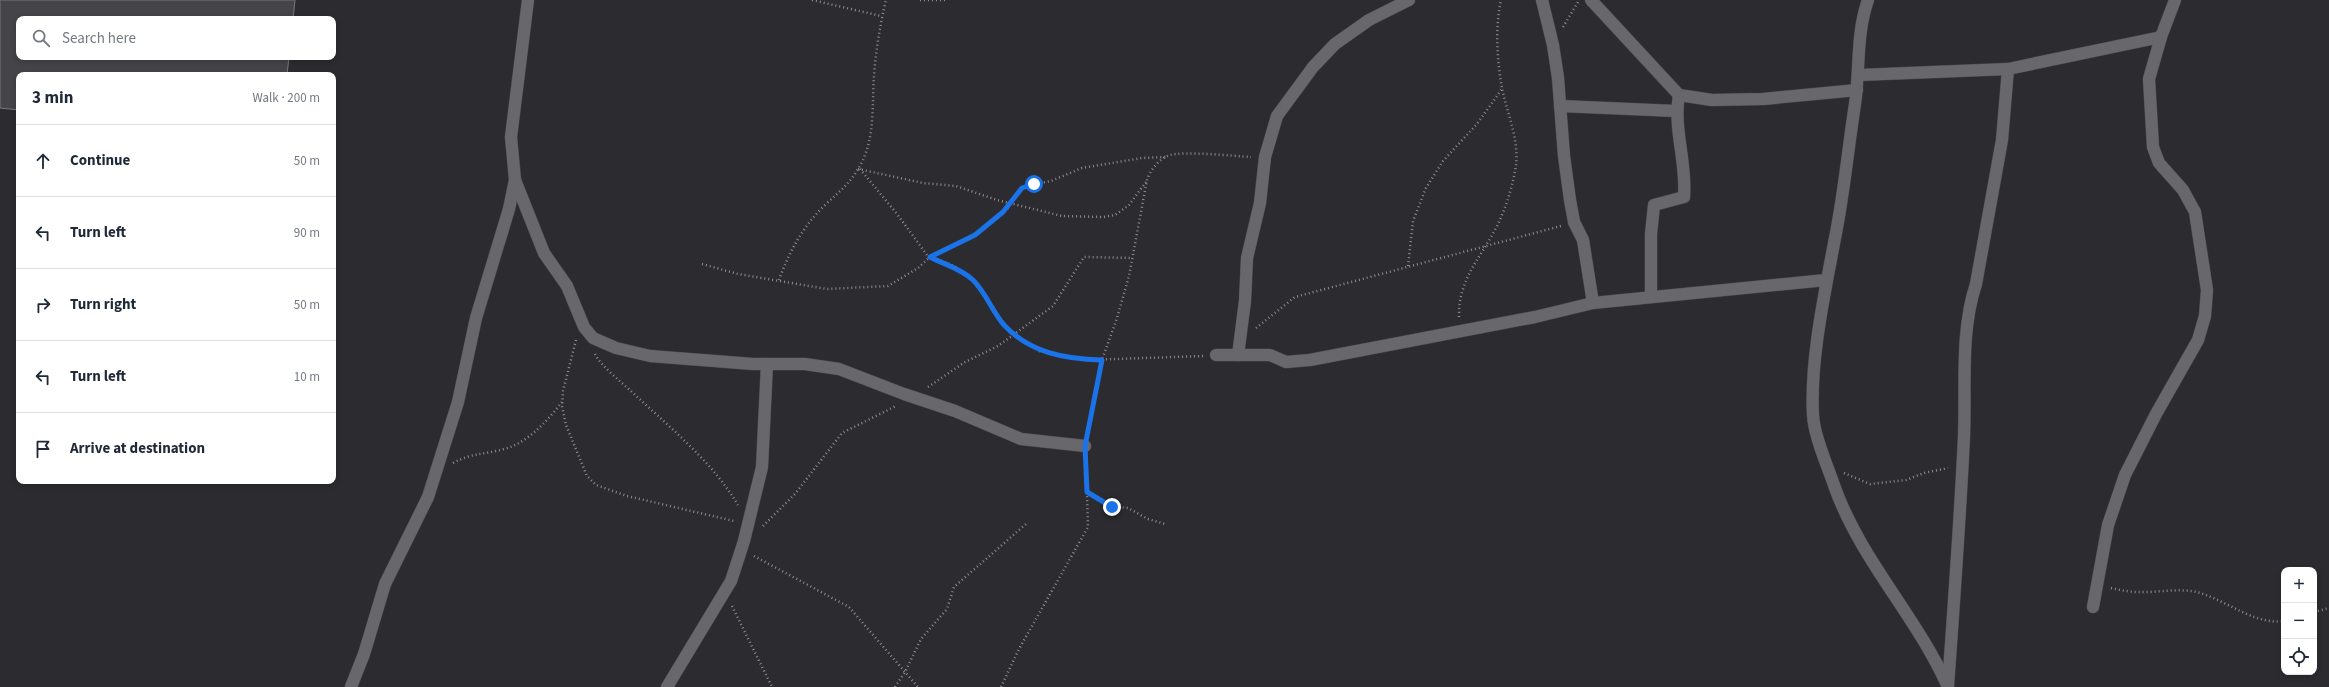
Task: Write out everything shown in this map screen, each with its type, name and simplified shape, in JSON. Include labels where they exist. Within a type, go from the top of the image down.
[{"type":"street","points":[[528,0],[511,130],[512,161],[515,180],[544,253],[567,286],[587,331],[593,338],[606,344],[650,356],[767,364],[805,364],[839,369],[913,398],[954,411],[1021,439],[1085,446]]},
{"type":"street","points":[[1238,355],[1245,301],[1248,258],[1260,204],[1265,157],[1277,116],[1313,67],[1335,44],[1369,20],[1408,0]]},
{"type":"street","points":[[1542,0],[1553,45],[1564,156],[1574,222],[1582,240],[1593,303]]},
{"type":"street","points":[[1591,0],[1679,96],[1712,100],[1764,99],[1857,90]]},
{"type":"street","points":[[1868,0],[1863,14],[1860,40],[1859,75],[1836,237],[1826,280],[1814,378],[1812,402],[1813,418],[1836,489],[1861,542],[1933,655],[1948,687]]},
{"type":"street","points":[[2093,606],[2098,586],[2108,525],[2125,475],[2156,414],[2195,346],[2205,316],[2207,290],[2195,212],[2183,190],[2159,164],[2153,147],[2149,79],[2161,37],[2175,0]]},
{"type":"street","points":[[1859,75],[2008,69],[2161,37]]},
{"type":"street","points":[[1948,687],[1963,461],[1966,334],[1970,302],[1976,284],[2002,140],[2008,69]]},
{"type":"street","points":[[1651,297],[1653,208],[1656,204],[1684,197],[1684,177],[1676,111],[1679,96]]},
{"type":"street","points":[[1560,106],[1676,111]]},
{"type":"street","points":[[351,687],[364,654],[385,584],[424,509],[458,402],[476,318],[509,209],[515,180]]},
{"type":"street","points":[[1216,355],[1270,355],[1286,362],[1310,360],[1459,330],[1535,317],[1593,303],[1826,280]]},
{"type":"street","points":[[667,687],[728,584],[746,537],[762,467],[767,364]]},
{"type":"path","points":[[812,0],[881,16]]},
{"type":"path","points":[[779,280],[797,239],[825,205],[844,189],[859,169],[867,149],[870,136],[874,73],[881,16],[886,0]]},
{"type":"path","points":[[920,0],[946,0]]},
{"type":"path","points":[[1459,330],[1458,305],[1463,283],[1497,225],[1512,185],[1516,164],[1515,144],[1499,65],[1502,0]]},
{"type":"path","points":[[1553,45],[1579,0]]},
{"type":"path","points":[[1408,266],[1413,221],[1426,188],[1443,161],[1477,124],[1503,89]]},
{"type":"path","points":[[859,169],[923,184],[956,186],[1062,216],[1110,216],[1129,205],[1147,180],[1151,171],[1166,157],[1173,154],[1265,157]]},
{"type":"path","points":[[702,264],[738,274],[827,289],[884,286],[892,284],[918,268],[930,257],[975,235],[990,224],[1012,203],[1019,191],[1025,186],[1051,181],[1082,168],[1142,158],[1166,157]]},
{"type":"path","points":[[859,169],[930,257],[954,266],[972,279],[1004,324],[1014,334],[1039,351],[1066,357],[1102,360],[1216,355]]},
{"type":"path","points":[[1001,687],[1022,643],[1087,529],[1089,519],[1085,446],[1102,360],[1117,318],[1132,258],[1147,180]]},
{"type":"path","points":[[1239,342],[1295,297],[1574,222]]},
{"type":"path","points":[[746,537],[796,494],[844,431],[881,415],[913,398],[965,362],[998,346],[1053,306],[1084,257],[1132,258]]},
{"type":"path","points":[[580,316],[563,391],[562,402],[566,425],[578,452],[584,472],[591,481],[627,496],[728,518],[739,524],[746,537],[765,563],[849,606],[918,687]]},
{"type":"path","points":[[587,331],[596,357],[704,459],[722,480],[746,537]]},
{"type":"path","points":[[435,472],[478,452],[507,448],[548,420],[562,402]]},
{"type":"path","points":[[1830,470],[1849,474],[1867,484],[1877,484],[1911,479],[1924,473],[1947,468],[1963,461]]},
{"type":"path","points":[[1087,492],[1108,506],[1128,508],[1148,519],[1165,524]]},
{"type":"path","points":[[895,687],[905,672],[921,639],[947,609],[954,587],[1026,524]]},
{"type":"path","points":[[728,584],[733,611],[772,687]]},
{"type":"path","points":[[2098,586],[2139,592],[2167,590],[2204,594],[2254,617],[2274,622],[2281,621]]},
{"type":"path","points":[[2317,611],[2329,608]]},
{"type":"building","points":[[0,0],[295,0],[293,16],[16,16],[16,60],[289,60],[287,72],[16,72],[16,110],[0,108]]},
{"type":"route","points":[[1034,184],[1022,188],[1008,208],[975,235],[930,257],[954,266],[972,279],[1004,324],[1014,334],[1039,351],[1066,357],[1087,360],[1102,360],[1085,446],[1087,492],[1112,507]]}]
